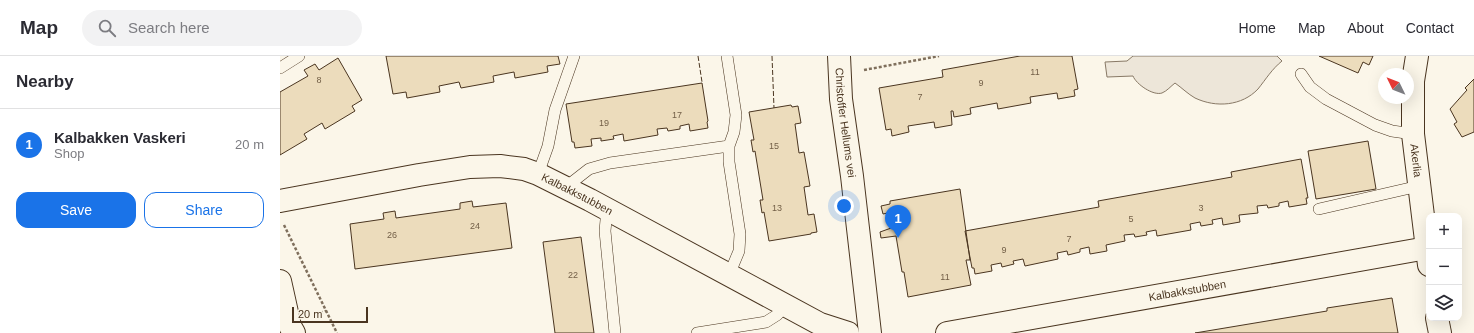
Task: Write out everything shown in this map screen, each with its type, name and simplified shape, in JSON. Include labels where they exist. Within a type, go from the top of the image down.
[{"type":"street","name":"Akerlia","points":[[1417,56],[1414,81],[1413,134],[1427,249]]},
{"type":"street","name":"Christoffer Hellums vei","points":[[839,65],[841,99],[852,176],[870,333]]},
{"type":"street","name":"Kalbakkstubben","points":[[281,211],[419,175],[470,167],[500,166],[524,169],[538,174],[607,209],[820,324],[848,333]]},
{"type":"street","name":"Kalbakkstubben","points":[[947,333],[1426,257]]},
{"type":"street","points":[[280,281],[288,324]]},
{"type":"street","points":[[1438,321],[1440,333]]},
{"type":"lane","points":[[280,68],[300,56]]},
{"type":"lane","points":[[538,174],[548,146],[555,110],[574,56]]},
{"type":"lane","points":[[727,56],[736,115],[734,132],[730,146],[729,162],[740,234],[739,251],[729,275]]},
{"type":"lane","points":[[1301,74],[1310,87],[1326,99],[1375,125],[1392,131],[1413,134]]},
{"type":"lane","points":[[566,188],[589,169],[610,163],[730,146]]},
{"type":"lane","points":[[1319,209],[1419,186]]},
{"type":"lane","points":[[607,209],[605,231],[615,333]]},
{"type":"lane","points":[[697,333],[766,322],[777,315],[785,306]]},
{"type":"path","points":[[839,65],[939,56]]},
{"type":"path","points":[[281,211],[292,244],[337,333]]},
{"type":"path","points":[[320,313],[326,310]]},
{"type":"shaded area","points":[[1133,56],[1277,56],[1282,61],[1252,95],[1237,102],[1220,104],[1195,98],[1175,83],[1162,93],[1154,93],[1145,89],[1133,76],[1107,77],[1105,62],[1127,61]]},
{"type":"building","points":[[386,56],[558,56],[560,64],[547,66],[548,72],[515,78],[514,72],[493,76],[494,82],[461,88],[459,82],[439,86],[440,92],[407,98],[406,92],[393,94]]},
{"type":"building","points":[[1020,56],[1072,56],[1078,89],[1074,90],[1075,96],[1058,99],[1057,93],[1030,97],[1031,103],[998,109],[997,103],[970,108],[971,114],[954,117],[953,111],[951,111],[952,125],[935,128],[934,122],[908,126],[909,132],[892,136],[891,129],[886,130],[879,88],[943,77],[942,70]]},
{"type":"building","points":[[1319,56],[1373,56],[1369,65],[1363,62],[1358,73]]},
{"type":"building","points":[[338,58],[362,100],[352,106],[355,111],[325,129],[322,123],[304,134],[307,139],[280,155],[280,92],[308,76],[304,70],[315,64],[319,70]]},
{"type":"building","points":[[1474,79],[1474,132],[1462,137],[1454,124],[1457,122],[1450,109],[1467,90],[1465,88]]},
{"type":"building","points":[[702,83],[708,128],[690,131],[689,124],[680,126],[680,129],[668,131],[667,128],[657,129],[658,135],[624,141],[623,134],[613,136],[614,139],[601,141],[601,138],[591,139],[592,146],[575,148],[574,142],[572,142],[566,104]]},
{"type":"building","points":[[791,105],[792,107],[798,106],[801,123],[795,124],[799,153],[804,152],[810,186],[804,187],[808,215],[814,214],[817,232],[769,241],[764,212],[762,213],[760,200],[763,200],[755,151],[753,152],[751,140],[754,140],[749,112]]},
{"type":"building","points":[[1368,141],[1376,189],[1316,199],[1308,151]]},
{"type":"building","points":[[1301,159],[1308,198],[1306,198],[1307,204],[1289,207],[1288,201],[1279,203],[1279,206],[1268,208],[1267,205],[1257,206],[1258,213],[1239,215],[1240,222],[1223,225],[1222,218],[1212,220],[1213,224],[1201,226],[1200,222],[1190,224],[1191,230],[1157,236],[1156,230],[1146,232],[1147,235],[1135,237],[1134,234],[1124,235],[1125,241],[1106,245],[1107,251],[1090,254],[1089,247],[1080,249],[1080,252],[1068,255],[1067,251],[1057,253],[1058,259],[1025,266],[1023,259],[1013,261],[1014,264],[1002,267],[1001,263],[991,265],[992,271],[975,274],[974,268],[972,268],[965,231],[1099,207],[1098,201],[1232,177],[1231,172]]},
{"type":"building","points":[[960,189],[970,260],[966,260],[971,285],[908,297],[896,236],[881,238],[880,232],[894,227],[892,212],[883,214],[881,206],[890,204],[890,201]]},
{"type":"building","points":[[472,201],[473,207],[506,203],[512,248],[355,269],[350,224],[384,219],[383,213],[395,211],[396,218],[460,209],[460,203]]},
{"type":"building","points":[[581,237],[594,333],[555,333],[543,242]]},
{"type":"building","points":[[1392,298],[1398,333],[1195,333],[1327,311],[1327,308]]},
{"type":"fence","points":[[698,56],[702,82]]},
{"type":"fence","points":[[772,56],[774,108]]},
{"type":"place","name":"Kalbakken Vaskeri","points":[[898,238]]}]
